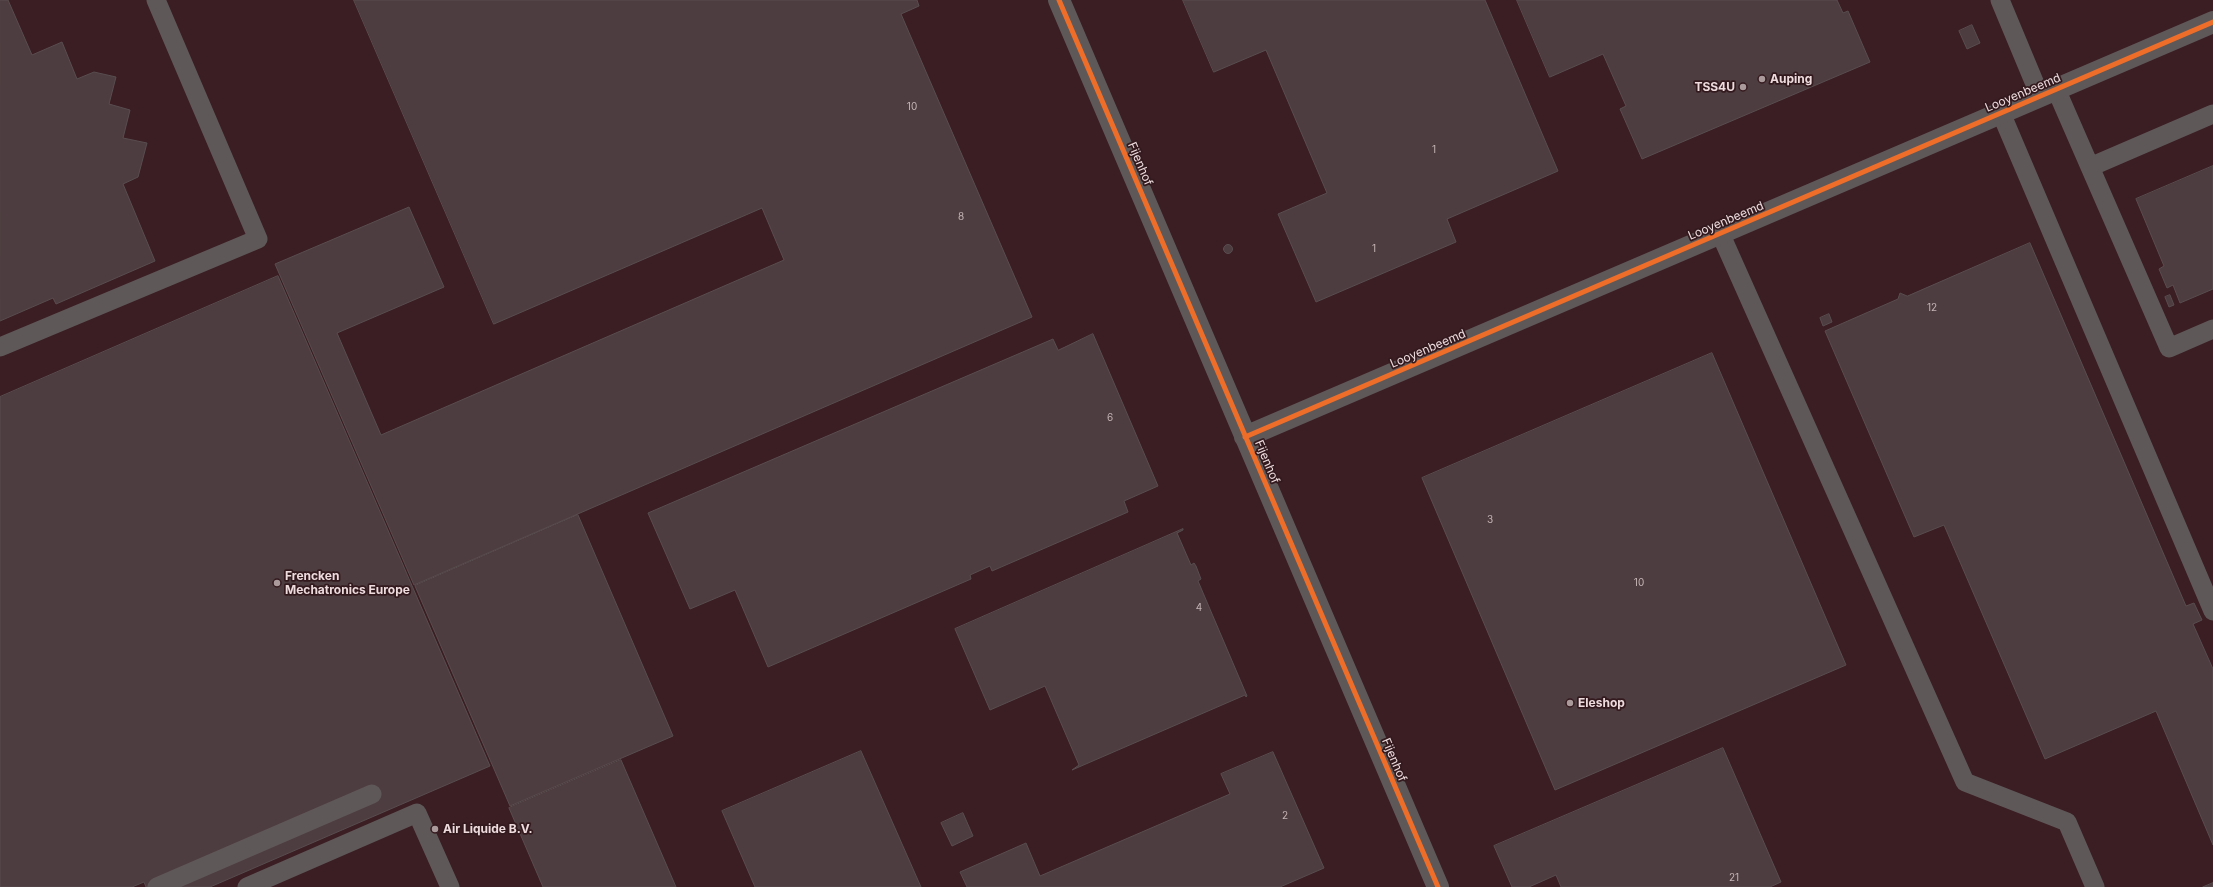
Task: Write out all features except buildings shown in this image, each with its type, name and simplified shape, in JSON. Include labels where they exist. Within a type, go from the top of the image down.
[{"type":"street","name":"Fijenhof","points":[[1059,0],[1438,887]]},
{"type":"street","name":"Looyenbeemd","points":[[1245,437],[2213,22]]},
{"type":"lane","points":[[0,347],[258,239],[156,0]]},
{"type":"lane","points":[[2000,0],[2048,93],[2090,167],[2169,348],[2213,329]]},
{"type":"lane","points":[[2001,113],[2213,610]]},
{"type":"lane","points":[[2090,167],[2213,114]]},
{"type":"lane","points":[[1721,234],[1965,782],[2067,822],[2095,887]]},
{"type":"lane","points":[[157,887],[372,794]]},
{"type":"lane","points":[[247,887],[417,813],[450,887]]},
{"type":"shaded area","points":[[0,0],[2213,0],[2213,887],[0,887]]},
{"type":"cycle path","points":[[1059,0],[1438,887]]},
{"type":"cycle path","points":[[1245,437],[2213,22]]},
{"type":"place","name":"Auping","points":[[1762,79]]},
{"type":"place","name":"TSS4U","points":[[1743,87]]},
{"type":"place","name":"Frencken Mechatronics Europe","points":[[277,583]]},
{"type":"place","name":"Eleshop","points":[[1570,703]]},
{"type":"place","name":"Air Liquide B.V.","points":[[435,829]]}]
